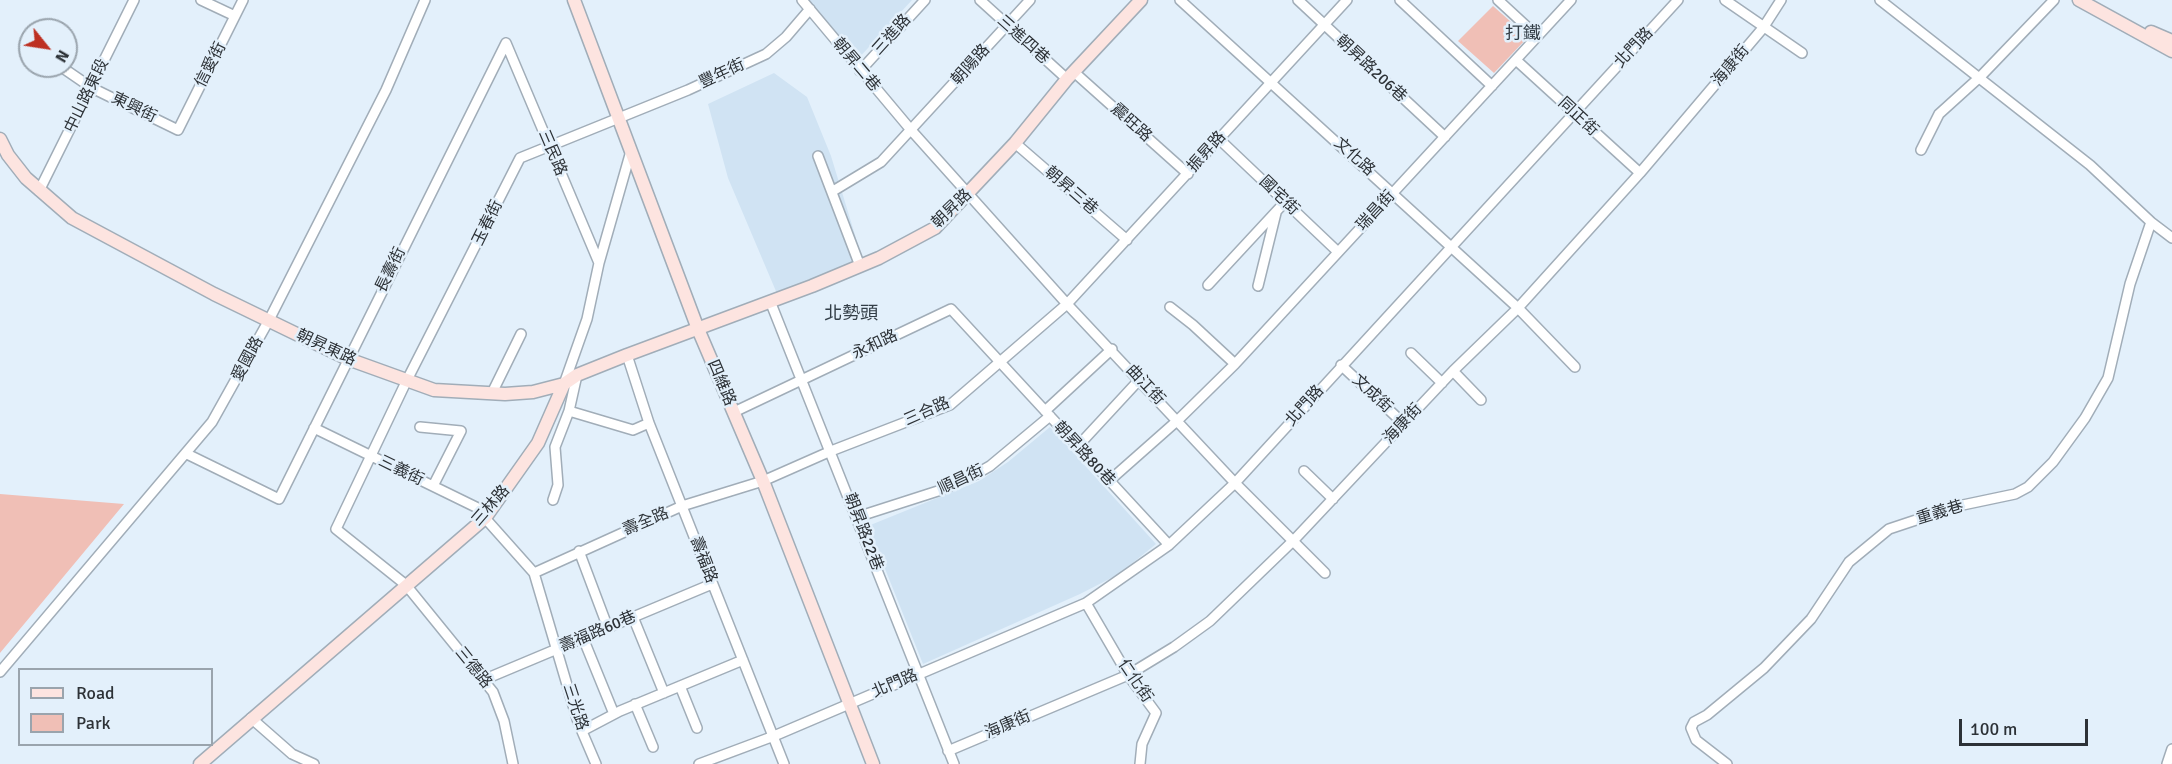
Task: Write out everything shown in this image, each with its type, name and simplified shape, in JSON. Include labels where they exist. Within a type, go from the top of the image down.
[{"type":"main road","name":"四維路","points":[[574,0],[699,329],[763,482],[851,702],[873,764]]},
{"type":"main road","name":"朝昇路","points":[[699,329],[860,266],[908,244],[935,228],[1015,143],[1071,76],[1141,0]]},
{"type":"main road","points":[[2080,0],[2172,41]]},
{"type":"main road","points":[[2080,0],[2172,51]]},
{"type":"main road","name":"朝昇東路","points":[[0,140],[8,155],[39,191],[92,231],[348,359],[406,382],[454,393],[533,392],[564,384],[577,375],[699,329]]},
{"type":"main road","name":"三林路","points":[[200,764],[486,515],[538,443],[564,384]]},
{"type":"street","name":"中山路東段","points":[[39,191],[134,0]]},
{"type":"street","points":[[201,0],[235,16]]},
{"type":"street","name":"信愛街","points":[[178,130],[243,0]]},
{"type":"street","name":"愛國路","points":[[0,672],[187,454],[228,398],[386,90],[425,0]]},
{"type":"street","name":"朝昇二巷","points":[[802,0],[911,130],[970,192]]},
{"type":"street","name":"三進路","points":[[860,71],[925,0]]},
{"type":"street","name":"三進四巷","points":[[980,0],[1006,25],[1071,76]]},
{"type":"street","name":"朝陽路","points":[[911,130],[1030,0]]},
{"type":"street","name":"文化路","points":[[1180,0],[1518,308],[1575,367]]},
{"type":"street","name":"朝昇路206巷","points":[[1298,0],[1445,137]]},
{"type":"street","name":"振昇路","points":[[1067,304],[1347,0]]},
{"type":"street","points":[[1400,0],[1491,86]]},
{"type":"street","points":[[1498,0],[1537,36]]},
{"type":"street","name":"瑞昌街","points":[[1109,481],[1178,420],[1235,364],[1571,0]]},
{"type":"street","name":"北門路","points":[[851,702],[1086,603],[1169,545],[1235,483],[1678,0]]},
{"type":"street","points":[[1725,0],[1802,53]]},
{"type":"street","name":"海康街","points":[[948,750],[1128,675],[1174,647],[1210,621],[1294,540],[1453,371],[1518,308],[1640,173],[1763,28],[1781,0]]},
{"type":"street","points":[[1880,0],[1981,76],[2090,165],[2151,222],[2172,238]]},
{"type":"street","points":[[1921,150],[1939,114],[1981,76],[2054,0]]},
{"type":"street","name":"豐年街","points":[[618,116],[688,90],[766,54],[786,37],[810,9]]},
{"type":"street","name":"三民路","points":[[506,43],[599,263]]},
{"type":"street","name":"長壽街","points":[[187,454],[279,499],[506,43]]},
{"type":"street","name":"同正街","points":[[1516,60],[1640,173]]},
{"type":"street","name":"震旺路","points":[[1071,76],[1188,174]]},
{"type":"street","name":"東興街","points":[[77,78],[92,88],[178,130]]},
{"type":"street","name":"玉春街","points":[[336,529],[406,382],[520,158],[618,116]]},
{"type":"street","points":[[833,191],[881,162],[911,130]]},
{"type":"street","name":"國宅街","points":[[1219,139],[1338,252]]},
{"type":"street","name":"朝昇三巷","points":[[1015,143],[1127,240]]},
{"type":"street","name":"三林路","points":[[564,384],[587,319],[599,263],[631,148]]},
{"type":"street","points":[[818,156],[860,266]]},
{"type":"street","name":"曲江街","points":[[970,192],[1067,304],[1112,349],[1235,483],[1325,573]]},
{"type":"street","points":[[1208,285],[1285,202]]},
{"type":"street","points":[[1258,286],[1277,211]]},
{"type":"street","name":"重義巷","points":[[1727,764],[1696,740],[1691,728],[1694,722],[1707,715],[1764,668],[1811,619],[1849,562],[1889,529],[1958,506],[2015,494],[2028,487],[2052,462],[2085,418],[2108,378],[2130,284],[2151,222]]},
{"type":"street","name":"朝昇路22巷","points":[[770,301],[954,764]]},
{"type":"street","name":"三合路","points":[[763,482],[831,451],[950,405],[1067,304]]},
{"type":"street","points":[[1170,307],[1235,364]]},
{"type":"street","name":"永和路","points":[[734,412],[951,309],[1002,361]]},
{"type":"street","points":[[492,393],[521,334]]},
{"type":"street","name":"順昌街","points":[[857,517],[941,490],[976,474],[997,461],[1112,349]]},
{"type":"street","points":[[1411,353],[1442,383]]},
{"type":"street","name":"壽福路","points":[[627,355],[649,423],[784,764]]},
{"type":"street","name":"朝昇路80巷","points":[[1002,361],[1169,545]]},
{"type":"street","name":"文成街","points":[[1341,365],[1403,423]]},
{"type":"street","points":[[1453,371],[1481,399]]},
{"type":"street","points":[[553,500],[558,485],[555,447],[569,411],[577,375]]},
{"type":"street","points":[[1077,446],[1140,379]]},
{"type":"street","points":[[569,411],[633,430],[649,423]]},
{"type":"street","points":[[420,427],[461,431],[433,486]]},
{"type":"street","name":"三義街","points":[[314,428],[433,486],[486,515]]},
{"type":"street","points":[[538,443],[555,447]]},
{"type":"street","points":[[1304,471],[1333,499]]},
{"type":"street","name":"壽全路","points":[[534,573],[682,507],[763,482]]},
{"type":"street","points":[[486,515],[534,573],[556,650]]},
{"type":"street","name":"三德路","points":[[336,529],[406,585],[493,692],[504,721],[513,764]]},
{"type":"street","points":[[579,551],[608,628]]},
{"type":"street","name":"壽福路60巷","points":[[483,680],[712,584]]},
{"type":"street","name":"仁化街","points":[[1086,603],[1128,675],[1156,713],[1142,744],[1140,764]]},
{"type":"street","points":[[633,617],[664,693]]},
{"type":"street","points":[[583,638],[614,714]]},
{"type":"street","name":"三光路","points":[[556,650],[582,731],[596,764]]},
{"type":"street","points":[[582,731],[635,704],[743,660]]},
{"type":"street","points":[[680,686],[697,728]]},
{"type":"street","points":[[699,764],[774,736],[851,702]]},
{"type":"street","points":[[635,704],[653,747]]},
{"type":"street","points":[[251,718],[292,754],[314,764]]},
{"type":"street","points":[[2167,764],[2172,749]]},
{"type":"shaded area","points":[[806,0],[912,0],[857,60]]},
{"type":"shaded area","points":[[774,73],[807,97],[831,156],[862,258],[778,296],[728,178],[708,104]]},
{"type":"shaded area","points":[[1050,427],[1156,544],[1119,574],[1080,594],[923,664],[868,526],[979,481],[1008,462]]},
{"type":"green space","points":[[1493,6],[1528,37],[1494,73],[1458,41]]},
{"type":"green space","points":[[0,494],[124,504],[0,653]]},
{"type":"district","name":"打鐵","points":[[1523,34]]},
{"type":"district","name":"北勢頭","points":[[851,314]]}]
